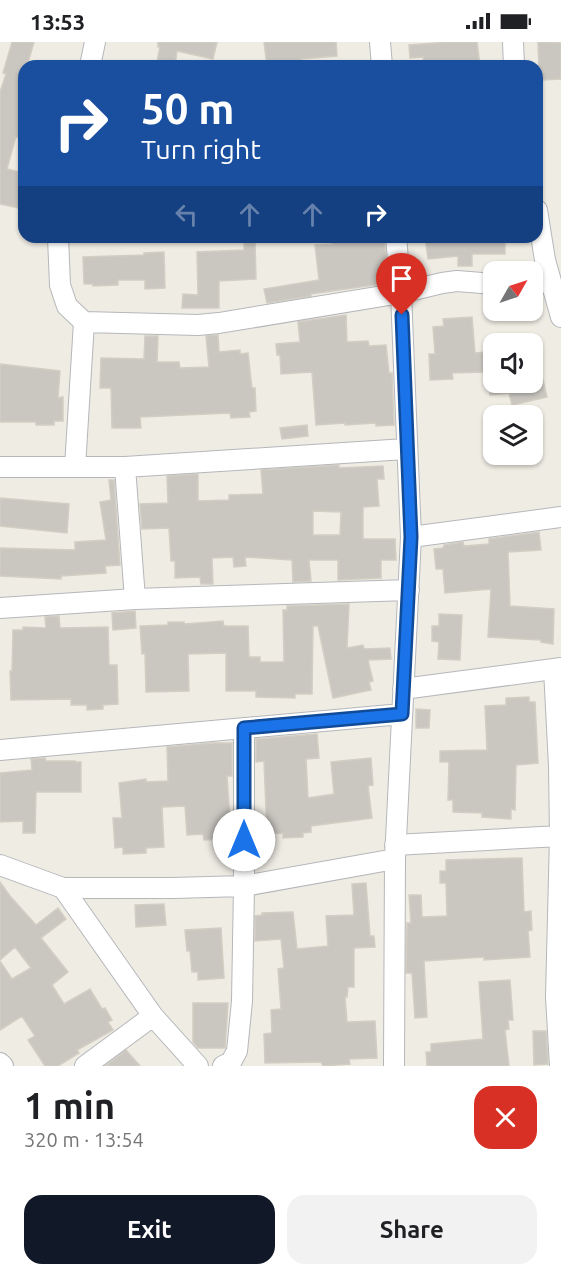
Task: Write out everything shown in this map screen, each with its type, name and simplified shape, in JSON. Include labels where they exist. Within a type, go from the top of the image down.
[{"type":"street","points":[[91,60],[95,42]]},
{"type":"street","points":[[380,42],[382,60]]},
{"type":"street","points":[[513,42],[514,60]]},
{"type":"street","points":[[543,228],[553,259],[543,280]]},
{"type":"street","points":[[58,243],[60,285],[67,306],[84,322],[198,325],[219,323],[401,293],[442,283],[457,281],[483,283]]},
{"type":"street","points":[[394,1066],[395,852],[411,537],[401,293],[397,243]]},
{"type":"street","points":[[543,284],[561,317]]},
{"type":"street","points":[[75,467],[84,322]]},
{"type":"street","points":[[0,466],[125,467],[406,449]]},
{"type":"street","points":[[125,467],[135,599]]},
{"type":"street","points":[[411,537],[561,517]]},
{"type":"street","points":[[0,608],[135,599],[408,590]]},
{"type":"street","points":[[403,689],[557,669],[560,836],[556,997],[560,1066]]},
{"type":"street","points":[[0,750],[402,714]]},
{"type":"street","points":[[223,1066],[231,1062],[237,1051],[242,1001],[244,728]]},
{"type":"street","points":[[0,865],[63,888],[244,886],[395,852],[560,836]]},
{"type":"street","points":[[63,888],[153,1016],[198,1066]]},
{"type":"street","points":[[85,1066],[153,1016]]},
{"type":"building","points":[[12,42],[34,42],[29,60],[18,60],[18,137],[16,136],[7,169],[18,172],[18,208],[0,204],[0,92],[6,74],[3,73]]},
{"type":"building","points":[[158,42],[217,42],[213,59],[177,51],[176,60],[157,60],[160,47],[158,47]]},
{"type":"building","points":[[264,42],[336,42],[337,56],[301,60],[266,60]]},
{"type":"building","points":[[477,42],[479,60],[410,58],[409,45]]},
{"type":"building","points":[[538,42],[561,43],[561,79],[543,80],[543,60],[539,60]]},
{"type":"building","points":[[255,243],[256,279],[219,281],[219,308],[182,308],[183,294],[198,295],[197,252],[244,250],[244,244]]},
{"type":"building","points":[[385,243],[388,283],[267,303],[264,289],[319,280],[315,245]]},
{"type":"building","points":[[426,243],[505,243],[505,254],[472,254],[472,266],[458,266],[458,256],[428,259]]},
{"type":"building","points":[[164,252],[165,288],[145,289],[145,280],[118,280],[118,285],[84,284],[83,257]]},
{"type":"building","points":[[346,315],[347,342],[368,341],[369,346],[386,345],[389,373],[392,373],[394,425],[376,426],[376,423],[345,425],[345,423],[316,425],[312,372],[281,374],[280,355],[277,355],[276,344],[300,342],[298,322]]},
{"type":"building","points":[[472,317],[475,353],[483,352],[483,372],[452,373],[453,379],[430,380],[429,354],[435,354],[433,327],[444,326],[443,319]]},
{"type":"building","points":[[218,335],[219,352],[240,350],[240,354],[248,353],[252,388],[255,388],[256,411],[249,412],[250,417],[231,418],[230,413],[140,417],[141,428],[112,428],[111,388],[100,388],[101,358],[144,359],[145,336],[158,336],[157,362],[179,362],[180,368],[209,367],[206,336]]},
{"type":"building","points":[[0,364],[60,371],[58,398],[63,397],[63,421],[54,421],[54,425],[36,425],[36,422],[0,422]]},
{"type":"building","points":[[543,380],[547,397],[512,405],[509,393],[543,393]]},
{"type":"building","points":[[307,425],[308,436],[282,439],[280,428]]},
{"type":"building","points":[[339,465],[339,468],[383,466],[384,479],[377,479],[379,506],[363,507],[363,539],[395,539],[396,560],[381,560],[381,578],[338,580],[338,560],[309,560],[311,581],[293,582],[292,560],[245,557],[246,566],[234,567],[233,557],[212,558],[213,584],[201,584],[200,577],[175,578],[175,561],[171,561],[169,528],[142,529],[140,504],[168,503],[167,476],[198,474],[198,501],[229,500],[229,495],[263,494],[261,470]],"holes":[[[313,511],[341,512],[340,535],[313,535]]]},
{"type":"building","points":[[109,480],[114,480],[120,565],[105,566],[106,573],[61,576],[61,579],[0,576],[0,548],[75,550],[75,542],[106,540],[100,502],[111,500]]},
{"type":"building","points":[[0,498],[69,504],[67,533],[0,526]]},
{"type":"building","points":[[539,532],[541,550],[508,552],[510,606],[554,609],[553,644],[541,642],[541,640],[488,637],[491,589],[445,593],[443,569],[436,569],[434,549],[463,542],[464,546],[489,544],[489,539]]},
{"type":"building","points":[[349,604],[347,648],[363,645],[364,649],[390,648],[391,659],[368,660],[373,681],[369,682],[371,690],[333,698],[318,626],[313,626],[312,694],[295,694],[295,698],[256,697],[256,691],[226,691],[226,653],[188,654],[189,691],[146,692],[145,653],[142,654],[140,626],[168,625],[168,622],[184,622],[184,624],[223,621],[224,626],[248,626],[249,657],[260,657],[260,662],[284,662],[283,610],[287,610],[287,606]]},
{"type":"building","points":[[135,611],[136,628],[113,630],[112,613]]},
{"type":"building","points":[[439,614],[462,615],[460,660],[438,659],[439,642],[432,641],[432,626],[439,626]]},
{"type":"building","points":[[59,616],[60,628],[108,627],[109,665],[117,665],[118,704],[103,705],[103,709],[87,710],[87,705],[71,705],[71,699],[11,700],[10,671],[12,671],[13,630],[23,630],[23,627],[46,628],[45,617]]},
{"type":"building","points":[[529,697],[529,702],[535,702],[538,763],[516,765],[515,810],[511,809],[511,819],[482,817],[482,813],[453,812],[453,800],[448,800],[449,762],[440,762],[440,751],[487,750],[485,706],[506,705],[506,698]]},
{"type":"building","points":[[416,709],[430,710],[429,728],[416,728]]},
{"type":"building","points":[[317,734],[319,758],[306,759],[308,798],[334,794],[331,762],[371,758],[373,785],[368,786],[372,818],[311,826],[311,832],[303,833],[303,837],[283,838],[283,833],[267,834],[264,761],[256,762],[256,739]]},
{"type":"building","points":[[232,743],[232,776],[227,776],[231,834],[223,834],[223,839],[204,840],[203,834],[187,835],[185,806],[162,807],[164,847],[146,848],[146,853],[123,854],[123,847],[115,848],[113,818],[122,818],[119,783],[146,779],[146,782],[168,781],[167,747]]},
{"type":"building","points":[[45,758],[46,761],[81,762],[81,792],[36,792],[35,833],[23,833],[23,821],[0,822],[0,773],[32,770],[31,759]]},
{"type":"building","points":[[522,858],[524,912],[531,911],[532,930],[528,931],[530,957],[424,961],[427,1017],[415,1018],[412,973],[406,973],[407,923],[411,923],[409,895],[421,895],[422,917],[447,916],[446,883],[440,883],[440,871],[446,871],[446,860]]},
{"type":"building","points":[[0,882],[36,925],[58,908],[66,919],[41,938],[68,972],[52,985],[64,1004],[90,989],[112,1020],[108,1022],[113,1030],[77,1050],[79,1053],[58,1066],[45,1066],[28,1040],[35,1036],[22,1016],[0,1030],[0,961],[12,979],[31,968],[15,947],[0,960]]},
{"type":"building","points":[[366,883],[370,936],[374,936],[375,947],[354,948],[354,987],[348,987],[347,997],[345,997],[347,1022],[375,1021],[377,1058],[349,1059],[350,1064],[323,1066],[321,1062],[265,1063],[264,1034],[272,1033],[271,1010],[281,1009],[278,969],[284,968],[281,939],[255,941],[255,916],[262,915],[262,913],[293,912],[297,949],[328,946],[326,916],[354,915],[352,884]]},
{"type":"building","points":[[164,904],[166,925],[136,927],[135,905]]},
{"type":"building","points":[[221,928],[224,978],[198,980],[198,972],[192,972],[185,930]]},
{"type":"building","points":[[510,980],[513,1020],[508,1020],[509,1029],[505,1030],[509,1066],[427,1066],[426,1052],[431,1052],[431,1044],[483,1039],[479,982]]},
{"type":"building","points":[[193,1003],[228,1003],[225,1048],[198,1048],[193,1042]]},
{"type":"building","points":[[533,1031],[546,1031],[548,1064],[534,1065]]},
{"type":"building","points":[[126,1050],[140,1066],[105,1066]]},
{"type":"route","points":[[244,840],[244,728],[402,714],[411,537],[402,315]]}]
